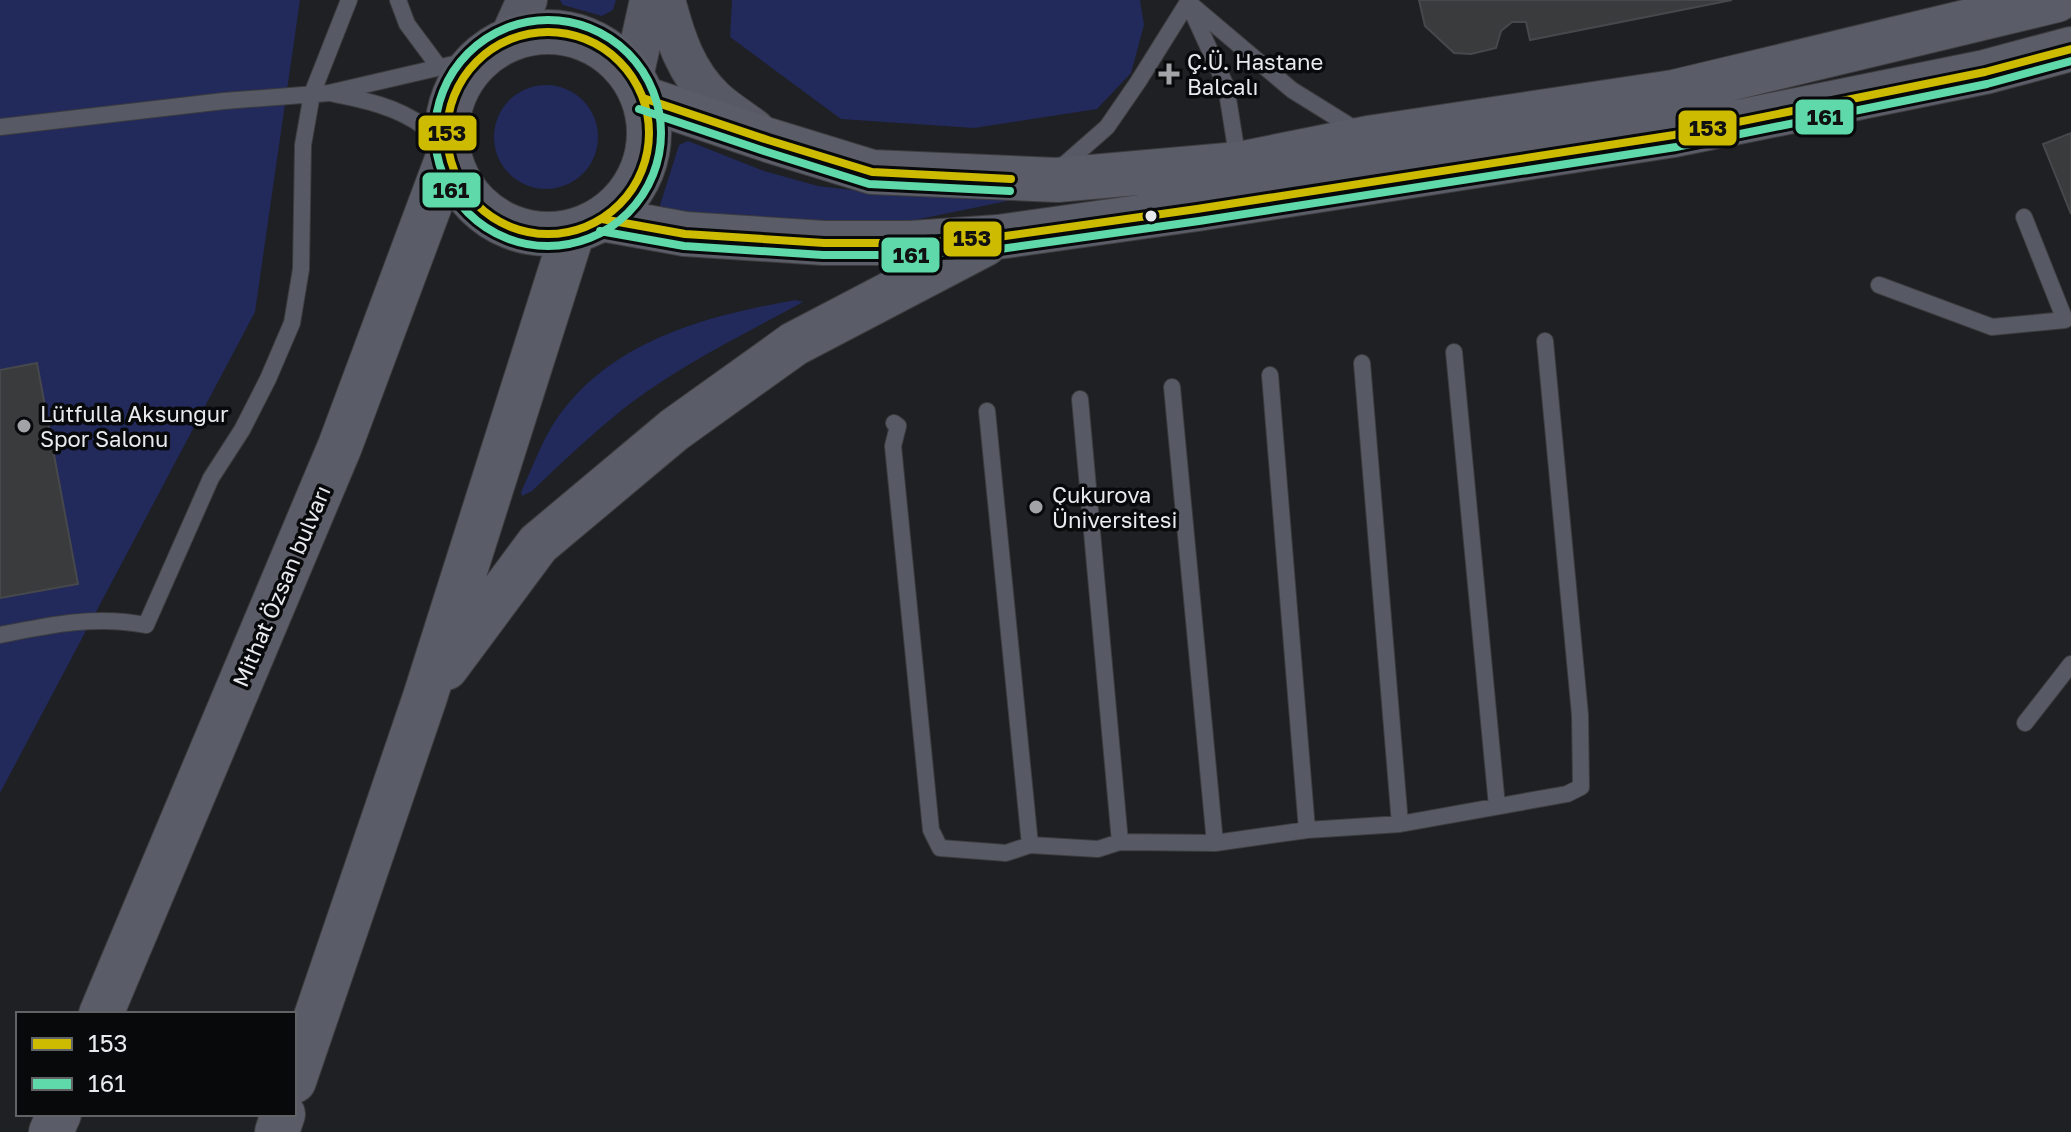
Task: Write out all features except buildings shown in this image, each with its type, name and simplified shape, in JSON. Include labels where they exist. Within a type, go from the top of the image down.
[{"type":"main road","points":[[1240,183],[1368,138],[1674,92],[2057,0]]},
{"type":"main road","points":[[296,1075],[588,225],[627,198],[643,170],[650,138],[647,107],[638,88],[610,52],[578,36],[543,32],[476,55]]},
{"type":"main road","name":"Mithat Özsan bulvarı","points":[[476,55],[458,85],[448,118],[449,154],[461,186],[482,210],[510,227],[541,234],[588,225],[824,243],[911,243],[998,237],[1240,183]]},
{"type":"main road","points":[[638,88],[768,140],[872,172],[1046,181],[1240,183],[1674,135],[1985,72],[2061,60]]},
{"type":"main road","name":"Mithat Özsan bulvarı","points":[[102,1012],[340,446],[449,154]]},
{"type":"main road","points":[[425,697],[538,544],[674,430],[794,344],[998,237]]},
{"type":"street","name":"Mithat Özsan bulvarı","points":[[476,55],[527,0]]},
{"type":"street","points":[[638,88],[650,0]]},
{"type":"street","points":[[665,0],[688,68],[714,99],[768,140]]},
{"type":"lane","points":[[0,635],[73,622],[126,621],[146,625],[211,478],[242,430],[292,323],[301,269],[303,145],[349,0]]},
{"type":"lane","points":[[398,0],[407,24],[476,55]]},
{"type":"lane","points":[[1187,1],[1292,90],[1368,138]]},
{"type":"lane","points":[[1046,181],[1107,127],[1187,1]]},
{"type":"lane","points":[[1187,1],[1226,86],[1240,183]]},
{"type":"lane","points":[[0,127],[224,101],[321,94],[476,55]]},
{"type":"lane","points":[[321,94],[366,100],[399,112],[425,127],[449,154]]},
{"type":"lane","points":[[1879,285],[1992,327],[2068,327],[2024,217]]},
{"type":"lane","points":[[894,423],[898,426],[893,446],[931,830],[940,848],[1006,853],[1030,845],[1098,849],[1120,842],[1215,843],[1307,830],[1400,824],[1567,794],[1581,787],[1580,715],[1545,341]]},
{"type":"lane","points":[[1454,352],[1497,806]]},
{"type":"lane","points":[[1362,363],[1400,824]]},
{"type":"lane","points":[[1270,375],[1307,830]]},
{"type":"lane","points":[[1172,387],[1215,843]]},
{"type":"lane","points":[[1080,399],[1120,842]]},
{"type":"lane","points":[[987,411],[1030,845]]},
{"type":"lane","points":[[2025,723],[2071,664]]},
{"type":"shaded area","points":[[0,0],[300,0],[255,312],[0,793]]},
{"type":"shaded area","points":[[560,0],[616,0],[613,10],[602,16],[563,5]]},
{"type":"shaded area","points":[[732,0],[1140,0],[1144,25],[1131,73],[1097,109],[974,128],[841,119],[730,37]]},
{"type":"shaded area","points":[[546,85],[566,89],[583,100],[594,117],[598,137],[594,157],[583,174],[566,185],[546,189],[526,185],[509,174],[498,157],[494,137],[498,117],[509,100],[526,89]]},
{"type":"shaded area","points":[[688,141],[764,171],[818,186],[903,196],[1017,199],[905,222],[852,226],[665,213],[660,205],[679,145]]},
{"type":"shaded area","points":[[796,300],[803,302],[644,393],[599,429],[532,491],[522,496],[537,455],[556,420],[578,393],[604,370],[632,351],[695,324]]},
{"type":"transit line","name":"161","points":[[548,20],[591,29],[611,39],[628,53],[642,70],[652,90],[661,133],[652,176],[642,196],[628,213],[611,227],[591,237],[548,246],[505,237],[485,227],[468,213],[454,196],[444,176],[435,133],[444,90],[454,70],[468,53],[485,39],[505,29],[548,20]]},
{"type":"transit line","name":"153","points":[[548,32],[586,40],[604,49],[619,62],[632,77],[641,95],[649,133],[641,171],[632,189],[619,204],[604,217],[586,226],[548,234],[510,226],[492,217],[477,204],[464,189],[455,171],[447,133],[455,95],[464,77],[477,62],[492,49],[510,40],[548,32]]},
{"type":"transit line","name":"153","points":[[602,219],[685,234],[824,243],[911,243],[998,237],[1674,135],[1985,72],[2071,49]]},
{"type":"transit line","name":"161","points":[[600,231],[684,246],[823,255],[912,255],[1000,249],[1676,147],[1987,84],[2071,61]]},
{"type":"transit line","name":"153","points":[[643,98],[872,172],[1011,179]]},
{"type":"transit line","name":"161","points":[[639,109],[869,184],[1010,191]]},
{"type":"place","name":"Ç.Ü. Hastane Balcalı","points":[[1169,74]]},
{"type":"place","name":"Lütfulla Aksungur Spor Salonu","points":[[24,426]]},
{"type":"place","name":"Çukurova Üniversitesi","points":[[1036,507]]}]
